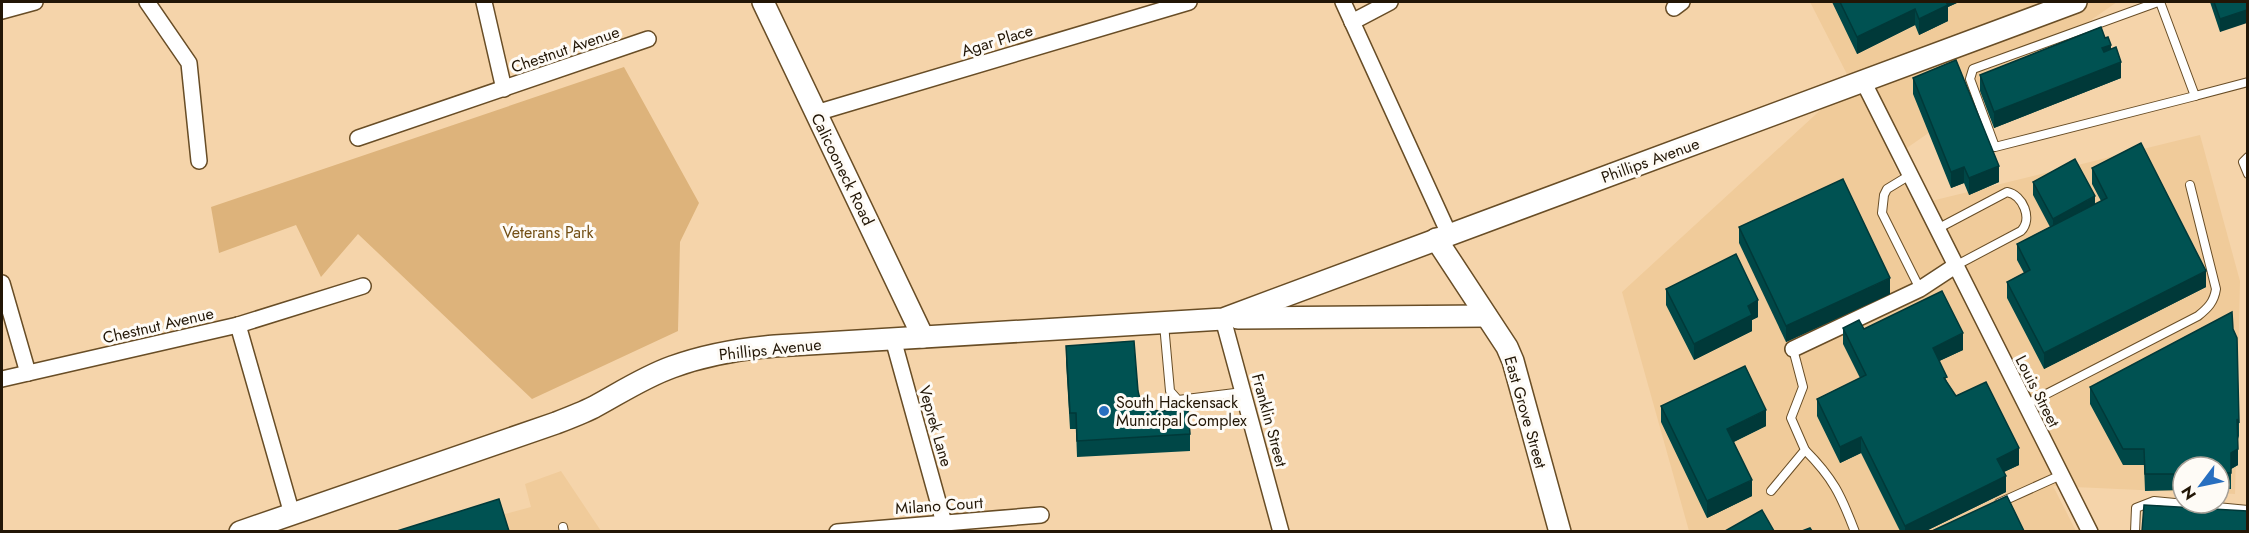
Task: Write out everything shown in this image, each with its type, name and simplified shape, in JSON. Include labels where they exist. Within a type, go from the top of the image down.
[{"type":"street","points":[[2,11],[35,2]]},
{"type":"street","points":[[147,2],[189,63],[199,161]]},
{"type":"street","points":[[484,2],[504,89]]},
{"type":"street","name":"Calicooneck Road","points":[[763,2],[923,337]]},
{"type":"street","name":"Agar Place","points":[[816,113],[1189,2]]},
{"type":"street","name":"East Grove Street","points":[[1343,2],[1443,237],[1486,316],[1507,346],[1560,531]]},
{"type":"street","points":[[1352,22],[1390,2]]},
{"type":"street","name":"Phillips Avenue","points":[[1223,318],[2076,2]]},
{"type":"street","name":"Chestnut Avenue","points":[[358,138],[648,39]]},
{"type":"street","name":"Louis Street","points":[[1863,81],[2090,531]]},
{"type":"street","points":[[1793,349],[1920,289],[1955,266]]},
{"type":"street","points":[[2,283],[28,373]]},
{"type":"street","points":[[238,325],[363,286]]},
{"type":"street","name":"Phillips Avenue","points":[[240,531],[556,423],[592,408],[640,381],[670,368],[703,357],[752,348],[1223,318],[1486,316]]},
{"type":"street","name":"Franklin Street","points":[[1223,318],[1281,531]]},
{"type":"street","name":"Chestnut Avenue","points":[[2,379],[238,325],[292,514]]},
{"type":"street","name":"Veprek Lane","points":[[893,339],[944,523]]},
{"type":"street","name":"Milano Court","points":[[839,531],[1041,515]]},
{"type":"lane","points":[[2195,96],[2159,2],[1973,69],[1970,79],[1995,147],[2195,96],[2247,82]]},
{"type":"lane","points":[[2247,158],[2243,162],[2247,174]]},
{"type":"lane","points":[[1910,175],[1887,189],[1882,213],[1920,289]]},
{"type":"lane","points":[[2025,405],[2198,316],[2209,308],[2214,300],[2216,289],[2190,185]]},
{"type":"lane","points":[[1937,229],[2007,192],[2018,197],[2026,212],[2027,220],[2021,231],[1955,266]]},
{"type":"lane","points":[[1163,322],[1170,391],[1178,400],[1243,392]]},
{"type":"lane","points":[[1793,349],[1803,387],[1791,417],[1805,450],[1825,470],[1834,484],[1855,531]]},
{"type":"lane","points":[[1772,491],[1805,450]]},
{"type":"lane","points":[[1988,508],[2061,475]]},
{"type":"lane","points":[[2135,531],[2136,508],[2154,501],[2247,510]]},
{"type":"shaded area","points":[[1810,2],[2117,2],[1891,159],[1915,205],[2200,135],[2240,281],[2235,494],[2231,494],[2231,455],[2171,455],[2171,491],[2053,486],[2076,531],[1689,531],[1622,292],[1851,82]]},
{"type":"shaded area","points":[[561,471],[601,531],[439,532],[531,507],[525,484]]},
{"type":"green space","name":"Veterans Park","points":[[624,67],[699,203],[680,242],[678,331],[532,399],[358,234],[321,277],[296,225],[219,253],[211,207]]},
{"type":"building","points":[[1840,2],[1946,2],[1948,5],[1919,19],[1915,9],[1857,37]]},
{"type":"building","points":[[2214,2],[2247,2],[2247,10],[2220,19]]},
{"type":"building","points":[[2101,27],[2105,38],[2108,37],[2111,45],[2102,48],[2104,52],[2116,47],[2121,62],[1994,112],[1980,75]]},
{"type":"building","points":[[1956,60],[1999,166],[1969,178],[1964,167],[1951,172],[1913,78]]},
{"type":"building","points":[[2141,143],[2206,271],[2044,353],[2007,282],[2030,270],[2017,244],[2107,198],[2092,168]]},
{"type":"building","points":[[2075,159],[2095,196],[2053,219],[2033,182]]},
{"type":"building","points":[[1843,179],[1890,278],[1786,326],[1739,227]]},
{"type":"building","points":[[1736,254],[1758,300],[1748,306],[1752,315],[1694,344],[1666,289]]},
{"type":"building","points":[[1942,291],[1963,333],[1933,348],[1947,377],[1944,378],[1956,396],[1986,382],[2019,448],[1997,459],[2006,476],[1905,526],[1861,437],[1840,447],[1817,399],[1866,375],[1843,328],[1859,320],[1864,329]]},
{"type":"building","points":[[2232,312],[2233,329],[2237,338],[2239,423],[2237,419],[2238,449],[2231,455],[2171,455],[2171,474],[2145,474],[2144,449],[2123,449],[2090,387]]},
{"type":"building","name":"South Hackensack Municipal Complex","points":[[1134,341],[1140,399],[1152,410],[1188,410],[1190,434],[1077,441],[1076,413],[1070,413],[1066,346]]},
{"type":"building","points":[[1745,366],[1766,410],[1727,429],[1752,480],[1707,501],[1661,406]]},
{"type":"building","points":[[2007,496],[2024,531],[1932,531]]},
{"type":"building","points":[[499,499],[509,531],[397,531]]},
{"type":"building","points":[[2144,505],[2171,507],[2171,515],[2231,515],[2231,510],[2247,511],[2247,531],[2142,531]]},
{"type":"building","points":[[1762,510],[1774,531],[1725,531]]},
{"type":"place","name":"South Hackensack Municipal Complex","points":[[1104,411]]}]
